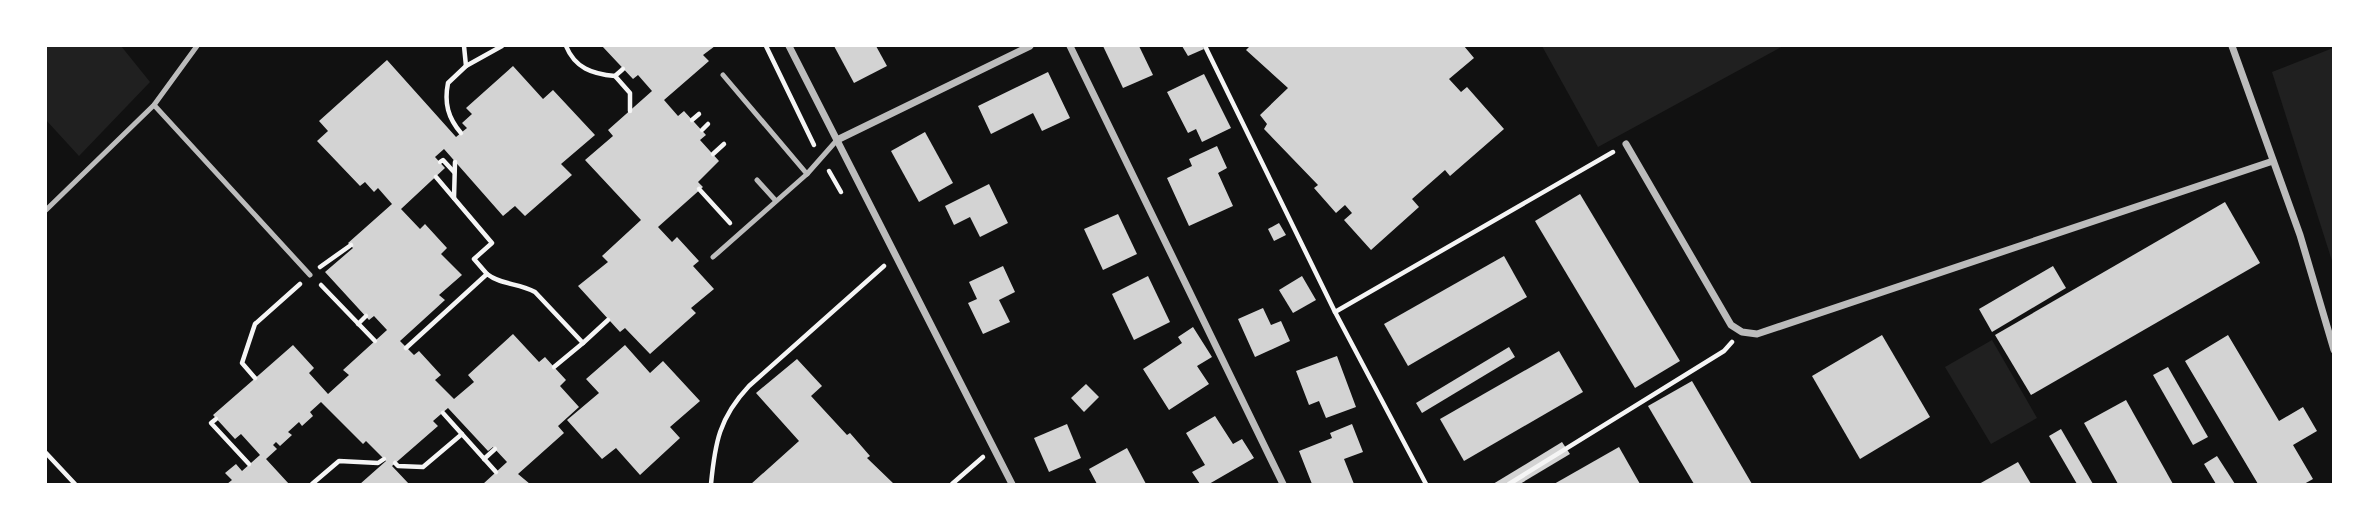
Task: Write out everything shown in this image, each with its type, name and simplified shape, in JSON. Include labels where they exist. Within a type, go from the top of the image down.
[{"type":"street","points":[[789,46],[1012,485]]},
{"type":"street","points":[[838,140],[1030,46]]},
{"type":"street","points":[[1070,46],[1283,485]]},
{"type":"street","points":[[2232,46],[2300,235],[2333,350]]},
{"type":"street","points":[[1626,144],[1731,325],[1742,332],[1757,334],[2273,162]]},
{"type":"lane","points":[[46,210],[154,105],[197,46]]},
{"type":"lane","points":[[723,75],[807,174]]},
{"type":"lane","points":[[154,105],[310,275]]},
{"type":"lane","points":[[713,257],[807,174],[838,140]]},
{"type":"lane","points":[[757,180],[776,201]]},
{"type":"path","points":[[464,46],[466,66]]},
{"type":"path","points":[[461,133],[451,121],[446,94],[448,83],[466,66],[500,46]]},
{"type":"path","points":[[566,46],[577,63],[588,71],[615,76],[630,93],[630,111]]},
{"type":"path","points":[[766,46],[821,158]]},
{"type":"path","points":[[1205,46],[1335,312],[1426,485]]},
{"type":"path","points":[[615,76],[623,69]]},
{"type":"path","points":[[692,120],[699,114]]},
{"type":"path","points":[[702,130],[708,124]]},
{"type":"path","points":[[713,154],[724,144]]},
{"type":"path","points":[[1335,312],[1626,144]]},
{"type":"path","points":[[440,162],[443,160],[455,176]]},
{"type":"path","points":[[454,198],[455,162]]},
{"type":"path","points":[[455,176],[463,170]]},
{"type":"path","points":[[436,177],[492,243],[474,259],[487,274],[494,279],[535,292],[583,343]]},
{"type":"path","points":[[699,189],[740,234]]},
{"type":"path","points":[[255,378],[242,363],[255,324],[310,275],[351,245]]},
{"type":"path","points":[[711,485],[717,438],[733,405],[749,386],[896,255]]},
{"type":"path","points":[[406,348],[487,274]]},
{"type":"path","points":[[310,275],[374,341]]},
{"type":"path","points":[[358,324],[366,316]]},
{"type":"path","points":[[554,367],[608,320]]},
{"type":"path","points":[[1509,485],[1724,351],[1742,332]]},
{"type":"path","points":[[443,413],[496,472]]},
{"type":"path","points":[[216,419],[211,423],[249,464]]},
{"type":"path","points":[[395,463],[398,466],[423,467],[461,434]]},
{"type":"path","points":[[952,485],[993,447]]},
{"type":"path","points":[[484,459],[495,449]]},
{"type":"path","points":[[46,453],[75,485]]},
{"type":"path","points":[[312,485],[339,461],[378,463],[384,459]]},
{"type":"shaded area","points":[[46,46],[121,46],[150,82],[79,156],[46,120]]},
{"type":"shaded area","points":[[1542,46],[1783,46],[1598,147]]},
{"type":"shaded area","points":[[2333,48],[2333,264],[2272,72]]},
{"type":"shaded area","points":[[1992,340],[2037,418],[1991,444],[1945,367]]},
{"type":"building","points":[[602,46],[715,46],[703,55],[709,61],[664,100],[678,116],[684,111],[706,135],[700,140],[719,161],[698,182],[703,187],[658,227],[672,242],[677,237],[699,261],[693,266],[714,289],[691,308],[696,313],[650,354],[625,328],[620,332],[578,286],[608,262],[602,256],[641,220],[585,160],[613,136],[608,130],[652,91],[638,75],[633,79]]},
{"type":"building","points":[[834,46],[876,46],[887,66],[854,83]]},
{"type":"building","points":[[1103,46],[1139,46],[1153,75],[1123,88]]},
{"type":"building","points":[[1182,46],[1202,46],[1204,49],[1188,56]]},
{"type":"building","points":[[1250,46],[1464,46],[1474,58],[1449,79],[1461,92],[1467,87],[1504,129],[1450,176],[1445,170],[1412,199],[1419,207],[1371,250],[1344,220],[1352,213],[1345,205],[1336,213],[1314,188],[1318,185],[1264,129],[1267,124],[1260,115],[1288,88],[1246,50]]},
{"type":"building","points":[[387,60],[456,137],[467,128],[462,123],[472,114],[466,108],[513,66],[543,99],[553,90],[595,135],[561,164],[572,175],[525,216],[515,206],[503,216],[444,149],[435,157],[445,168],[401,209],[420,229],[425,224],[447,248],[441,254],[462,275],[439,295],[445,300],[400,341],[414,355],[419,351],[441,375],[435,380],[454,399],[474,382],[468,375],[513,334],[539,362],[545,357],[566,380],[560,386],[579,407],[558,426],[564,433],[518,474],[530,484],[483,484],[507,462],[493,447],[488,451],[448,408],[433,421],[438,426],[392,466],[409,484],[360,484],[386,461],[366,441],[363,444],[321,402],[310,412],[313,416],[302,426],[299,422],[288,432],[292,435],[280,446],[276,442],[273,445],[277,449],[266,459],[289,484],[227,484],[232,480],[225,473],[236,464],[242,471],[260,455],[241,434],[235,439],[213,415],[293,345],[314,368],[309,373],[328,394],[349,375],[343,370],[387,330],[374,316],[369,320],[325,272],[353,248],[348,243],[392,204],[378,188],[374,192],[365,182],[360,186],[317,141],[328,131],[319,121]]},
{"type":"building","points":[[1048,72],[1070,118],[1042,131],[1033,113],[991,134],[978,106]]},
{"type":"building","points":[[1204,74],[1231,128],[1202,142],[1196,129],[1188,133],[1167,92]]},
{"type":"building","points":[[925,132],[953,183],[919,202],[891,151]]},
{"type":"building","points":[[1217,146],[1227,168],[1218,173],[1233,206],[1189,226],[1167,178],[1192,166],[1189,159]]},
{"type":"building","points":[[989,184],[1008,223],[980,237],[970,217],[954,225],[945,206]]},
{"type":"building","points":[[1580,194],[1680,361],[1635,388],[1535,221]]},
{"type":"building","points":[[2225,202],[2260,263],[2031,395],[1995,335]]},
{"type":"building","points":[[1118,214],[1137,254],[1103,270],[1084,229]]},
{"type":"building","points":[[1279,223],[1286,235],[1274,241],[1268,229]]},
{"type":"building","points":[[1504,256],[1527,297],[1408,366],[1384,324]]},
{"type":"building","points":[[1003,266],[1015,292],[999,300],[1010,322],[983,334],[968,303],[977,299],[969,282]]},
{"type":"building","points":[[2053,266],[2066,288],[1992,332],[1979,309]]},
{"type":"building","points":[[1148,276],[1170,322],[1134,340],[1112,294]]},
{"type":"building","points":[[1302,276],[1316,300],[1293,313],[1279,290]]},
{"type":"building","points":[[1263,308],[1271,325],[1281,321],[1290,341],[1255,357],[1238,319]]},
{"type":"building","points":[[1193,327],[1212,357],[1197,366],[1209,384],[1169,410],[1143,369],[1182,343],[1178,337]]},
{"type":"building","points":[[1882,335],[1930,417],[1860,459],[1812,376]]},
{"type":"building","points":[[2228,335],[2279,421],[2303,407],[2317,431],[2293,445],[2313,479],[2304,484],[2258,484],[2185,361]]},
{"type":"building","points":[[625,345],[650,373],[663,361],[700,401],[670,427],[680,438],[640,475],[616,448],[602,459],[567,420],[599,393],[586,379]]},
{"type":"building","points":[[1509,347],[1515,357],[1422,413],[1416,403]]},
{"type":"building","points":[[1559,351],[1583,392],[1464,461],[1440,419]]},
{"type":"building","points":[[1337,356],[1356,407],[1326,418],[1319,401],[1309,405],[1296,371]]},
{"type":"building","points":[[797,359],[822,386],[811,396],[847,435],[850,433],[870,456],[867,458],[894,484],[751,484],[799,441],[756,393]]},
{"type":"building","points":[[2168,367],[2208,437],[2193,445],[2153,375]]},
{"type":"building","points":[[1692,381],[1752,484],[1694,484],[1648,406]]},
{"type":"building","points":[[1086,384],[1099,397],[1084,412],[1071,398]]},
{"type":"building","points":[[2126,400],[2173,484],[2118,484],[2084,423]]},
{"type":"building","points":[[1215,416],[1233,444],[1242,439],[1254,458],[1209,484],[1200,484],[1192,472],[1205,465],[1186,433]]},
{"type":"building","points":[[1067,424],[1081,458],[1049,472],[1034,438]]},
{"type":"building","points":[[1352,424],[1363,452],[1344,459],[1354,484],[1312,484],[1299,451],[1332,438],[1330,433]]},
{"type":"building","points":[[2061,429],[2093,484],[2077,484],[2049,436]]},
{"type":"building","points":[[1562,442],[1570,454],[1520,484],[1493,484]]},
{"type":"building","points":[[1619,447],[1640,484],[1554,484]]},
{"type":"building","points":[[1127,448],[1146,484],[1097,484],[1089,469]]},
{"type":"building","points":[[2217,456],[2235,484],[2216,484],[2204,464]]},
{"type":"building","points":[[2018,462],[2031,484],[1979,484]]}]
